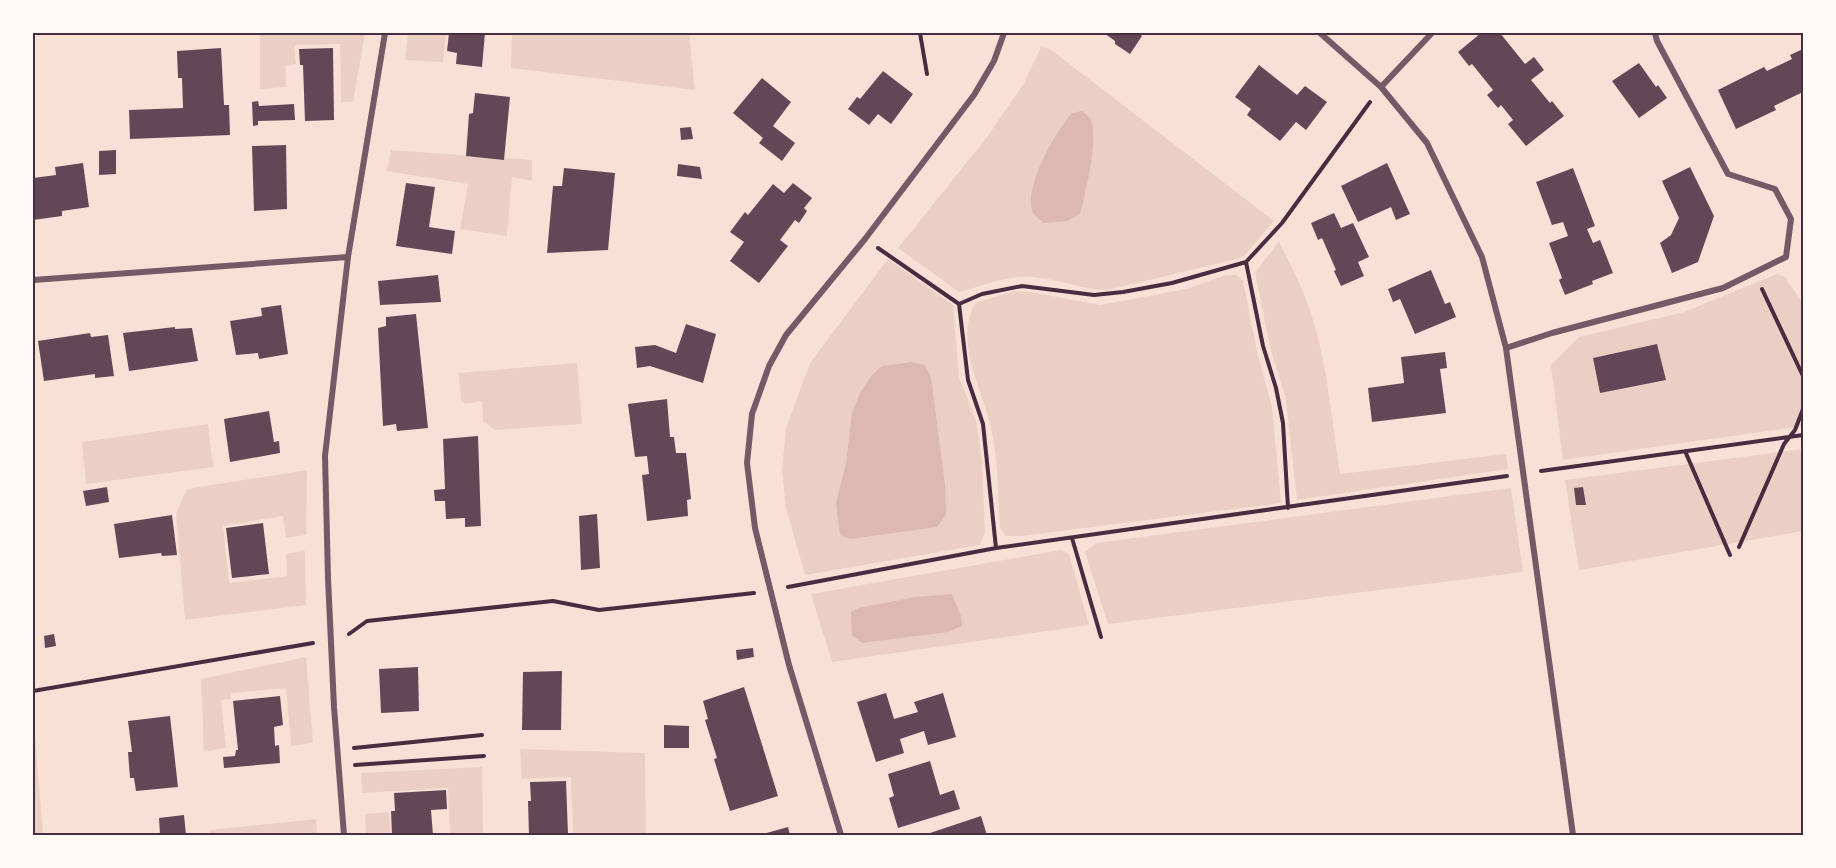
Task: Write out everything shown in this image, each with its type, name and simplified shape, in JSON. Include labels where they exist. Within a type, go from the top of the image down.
[{"type":"street","points":[[345,835],[331,641],[325,456],[348,257],[385,33]]},
{"type":"street","points":[[841,835],[789,665],[755,528],[747,463],[752,414],[769,366],[786,335],[865,239],[974,94],[993,61],[1004,33]]},
{"type":"street","points":[[1320,33],[1381,87],[1427,143],[1482,257],[1506,348],[1573,835]]},
{"type":"street","points":[[1381,87],[1432,33]]},
{"type":"street","points":[[1506,348],[1552,333],[1723,288],[1786,256],[1791,219],[1775,189],[1728,174],[1657,41],[1655,33]]},
{"type":"street","points":[[33,280],[348,257]]},
{"type":"path","points":[[920,33],[927,74]]},
{"type":"path","points":[[959,304],[982,294],[1022,286],[1094,295],[1123,292],[1172,283],[1246,262],[1282,223],[1381,87]]},
{"type":"path","points":[[865,239],[959,304],[968,380],[983,424],[996,548]]},
{"type":"path","points":[[1246,262],[1263,346],[1276,388],[1283,423],[1288,508]]},
{"type":"path","points":[[1754,272],[1803,376]]},
{"type":"path","points":[[1739,547],[1784,444],[1795,430],[1803,409]]},
{"type":"path","points":[[33,691],[342,639],[367,621],[553,601],[599,610],[718,598],[996,548],[1803,435]]},
{"type":"path","points":[[1685,451],[1730,555]]},
{"type":"path","points":[[1072,538],[1101,637]]},
{"type":"path","points":[[338,749],[482,735]]},
{"type":"path","points":[[339,766],[484,756]]},
{"type":"shaded area","points":[[260,33],[365,33],[353,102],[341,102],[340,44],[294,45],[296,64],[286,65],[286,87],[260,89]]},
{"type":"shaded area","points":[[408,33],[446,33],[443,62],[405,60]]},
{"type":"shaded area","points":[[512,33],[689,33],[695,90],[511,68]]},
{"type":"shaded area","points":[[1041,47],[1050,49],[1274,221],[1244,256],[1108,290],[1043,278],[1024,277],[1005,279],[959,292],[898,248],[987,137],[1024,83]]},
{"type":"shaded area","points":[[1082,111],[1090,118],[1093,126],[1093,151],[1080,214],[1067,221],[1043,223],[1033,213],[1031,203],[1036,176],[1065,121],[1072,113]]},
{"type":"shaded area","points":[[391,150],[532,160],[532,181],[512,177],[507,236],[460,229],[468,184],[387,171]]},
{"type":"shaded area","points":[[1279,242],[1302,290],[1318,340],[1340,474],[1506,454],[1508,469],[1297,500],[1286,400],[1270,347],[1255,272]]},
{"type":"shaded area","points":[[888,259],[953,305],[959,377],[976,421],[982,461],[985,533],[980,545],[805,575],[786,508],[782,471],[786,428],[810,363]]},
{"type":"shaded area","points":[[1777,274],[1785,277],[1803,303],[1803,426],[1563,460],[1551,365],[1579,337],[1684,312]]},
{"type":"shaded area","points":[[1226,275],[1236,275],[1243,281],[1258,356],[1272,407],[1281,503],[1022,536],[1006,536],[1000,528],[997,467],[992,432],[969,351],[967,334],[969,318],[975,303],[1014,291],[1100,305],[1186,289]]},
{"type":"shaded area","points":[[912,362],[925,365],[931,377],[945,485],[946,515],[937,527],[850,539],[840,535],[836,503],[846,463],[852,413],[860,393],[871,376],[882,366]]},
{"type":"shaded area","points":[[577,363],[582,424],[495,430],[483,421],[482,401],[465,404],[461,400],[459,373]]},
{"type":"shaded area","points":[[208,424],[213,467],[86,484],[82,442]]},
{"type":"shaded area","points":[[1803,449],[1803,531],[1579,570],[1565,480]]},
{"type":"shaded area","points":[[307,470],[306,535],[286,538],[283,516],[223,526],[229,583],[287,576],[286,554],[305,551],[306,605],[185,620],[176,513],[187,489]]},
{"type":"shaded area","points":[[1511,488],[1523,572],[1108,624],[1085,552],[1096,543]]},
{"type":"shaded area","points":[[1061,550],[1069,554],[1089,625],[832,662],[811,594]]},
{"type":"shaded area","points":[[952,594],[961,616],[962,626],[948,632],[862,643],[852,635],[851,612],[859,608],[915,597]]},
{"type":"shaded area","points":[[306,657],[313,743],[291,746],[286,688],[231,693],[231,699],[221,700],[226,748],[204,752],[201,679]]},
{"type":"shaded area","points":[[34,724],[43,835],[33,835]]},
{"type":"shaded area","points":[[520,749],[645,753],[646,835],[573,835],[571,777],[522,779]]},
{"type":"shaded area","points":[[482,767],[483,835],[450,835],[448,788],[362,793],[361,773]]},
{"type":"shaded area","points":[[389,812],[391,835],[366,835],[365,814]]},
{"type":"shaded area","points":[[316,819],[317,835],[210,835],[210,830]]},
{"type":"building","points":[[449,33],[485,33],[482,67],[456,64],[457,53],[447,51]]},
{"type":"building","points":[[1104,33],[1139,33],[1142,36],[1130,54]]},
{"type":"building","points":[[1481,33],[1500,33],[1525,64],[1534,57],[1544,70],[1531,80],[1564,116],[1526,146],[1508,124],[1513,120],[1501,105],[1498,108],[1487,95],[1493,90],[1472,64],[1469,66],[1458,52]]},
{"type":"building","points":[[221,48],[224,105],[229,105],[230,135],[130,139],[129,110],[183,108],[182,78],[178,78],[177,51]]},
{"type":"building","points":[[333,48],[334,120],[305,121],[303,65],[300,65],[299,49]]},
{"type":"building","points":[[1803,49],[1803,92],[1774,106],[1776,110],[1736,129],[1718,90],[1764,67],[1767,71],[1792,59],[1790,55]]},
{"type":"building","points":[[1639,63],[1667,98],[1639,118],[1612,81]]},
{"type":"building","points":[[1259,65],[1297,95],[1305,86],[1327,102],[1306,130],[1296,122],[1280,141],[1247,115],[1251,109],[1235,97]]},
{"type":"building","points":[[883,71],[913,94],[891,124],[878,114],[869,125],[848,109],[857,97],[860,99]]},
{"type":"building","points":[[762,78],[791,102],[773,126],[795,143],[782,161],[759,143],[763,138],[733,113]]},
{"type":"building","points":[[475,93],[510,97],[504,160],[466,156],[469,114],[473,113]]},
{"type":"building","points":[[258,101],[259,106],[294,104],[295,120],[258,121],[258,125],[253,126],[252,102]]},
{"type":"building","points":[[691,127],[693,139],[681,140],[680,128]]},
{"type":"building","points":[[286,145],[287,209],[254,211],[252,146]]},
{"type":"building","points":[[116,150],[116,174],[99,175],[99,151]]},
{"type":"building","points":[[83,163],[89,207],[62,211],[62,216],[33,220],[33,178],[56,175],[55,167]]},
{"type":"building","points":[[1387,163],[1410,214],[1396,220],[1391,207],[1358,222],[1341,186]]},
{"type":"building","points":[[678,164],[700,167],[702,179],[677,176]]},
{"type":"building","points":[[1690,167],[1714,216],[1698,262],[1672,273],[1660,243],[1671,235],[1679,218],[1662,181]]},
{"type":"building","points":[[564,168],[615,173],[608,250],[547,253],[553,186],[562,186]]},
{"type":"building","points":[[1573,168],[1595,226],[1587,229],[1593,243],[1600,240],[1613,273],[1565,295],[1559,280],[1562,278],[1549,243],[1568,236],[1563,222],[1552,225],[1536,182]]},
{"type":"building","points":[[406,183],[435,187],[429,227],[455,231],[452,254],[396,246]]},
{"type":"building","points":[[793,183],[812,198],[804,208],[807,211],[799,223],[795,220],[780,240],[788,246],[759,283],[730,261],[744,242],[730,232],[745,212],[748,215],[773,184],[784,193]]},
{"type":"building","points":[[1334,213],[1341,228],[1353,223],[1369,257],[1358,262],[1364,276],[1341,286],[1322,238],[1318,240],[1311,223]]},
{"type":"building","points":[[1431,270],[1445,304],[1450,302],[1456,317],[1415,334],[1400,299],[1393,302],[1388,289]]},
{"type":"building","points":[[438,275],[441,302],[380,305],[378,281]]},
{"type":"building","points":[[281,305],[288,354],[259,359],[258,353],[236,355],[230,321],[262,316],[261,308]]},
{"type":"building","points":[[416,314],[428,428],[397,431],[396,424],[383,426],[378,328],[386,326],[386,317]]},
{"type":"building","points":[[686,324],[716,334],[703,383],[650,366],[637,368],[635,347],[655,345],[676,353]]},
{"type":"building","points":[[175,327],[175,329],[192,328],[198,361],[129,371],[123,333]]},
{"type":"building","points":[[90,333],[91,337],[108,335],[114,376],[95,378],[95,374],[44,381],[38,341]]},
{"type":"building","points":[[1657,344],[1666,380],[1600,393],[1593,358]]},
{"type":"building","points":[[1445,352],[1447,368],[1440,369],[1446,413],[1372,422],[1368,388],[1404,383],[1401,357]]},
{"type":"building","points":[[667,399],[670,437],[674,437],[676,453],[686,453],[691,499],[687,500],[688,516],[647,521],[642,475],[649,474],[647,456],[635,457],[628,404]]},
{"type":"building","points":[[269,411],[274,442],[279,441],[280,453],[230,462],[224,419]]},
{"type":"building","points":[[478,436],[481,526],[465,527],[465,518],[446,519],[445,501],[435,501],[434,490],[445,489],[443,439]]},
{"type":"building","points":[[107,487],[109,502],[86,506],[83,491]]},
{"type":"building","points":[[1583,487],[1586,505],[1576,505],[1574,488]]},
{"type":"building","points":[[597,514],[600,568],[581,570],[579,516]]},
{"type":"building","points":[[172,515],[177,555],[162,556],[161,553],[119,558],[114,524]]},
{"type":"building","points":[[263,523],[269,574],[232,578],[226,528]]},
{"type":"building","points":[[54,634],[56,646],[45,648],[44,636]]},
{"type":"building","points":[[753,648],[754,657],[737,660],[736,650]]},
{"type":"building","points":[[418,667],[419,711],[381,713],[379,669]]},
{"type":"building","points":[[562,671],[561,730],[522,730],[523,672]]},
{"type":"building","points":[[744,687],[778,796],[730,811],[714,759],[717,758],[705,720],[708,719],[703,701]]},
{"type":"building","points":[[886,693],[894,719],[918,712],[914,702],[943,693],[956,737],[928,745],[924,731],[900,739],[904,753],[876,762],[857,702]]},
{"type":"building","points":[[280,696],[283,725],[274,727],[275,746],[279,745],[280,763],[224,768],[223,757],[235,756],[238,750],[233,701]]},
{"type":"building","points":[[170,716],[178,787],[136,791],[134,778],[130,778],[128,752],[132,752],[128,721]]},
{"type":"building","points":[[664,725],[689,726],[689,748],[664,748]]},
{"type":"building","points":[[930,761],[940,795],[954,790],[960,809],[898,828],[889,798],[894,796],[888,774]]},
{"type":"building","points":[[566,781],[568,835],[529,835],[530,782]]},
{"type":"building","points":[[446,790],[447,809],[431,810],[433,835],[392,835],[391,811],[395,811],[394,793]]},
{"type":"building","points":[[184,815],[186,835],[160,835],[159,818]]},
{"type":"building","points":[[981,816],[987,835],[924,835]]},
{"type":"building","points":[[788,827],[790,835],[763,835],[763,834]]}]
